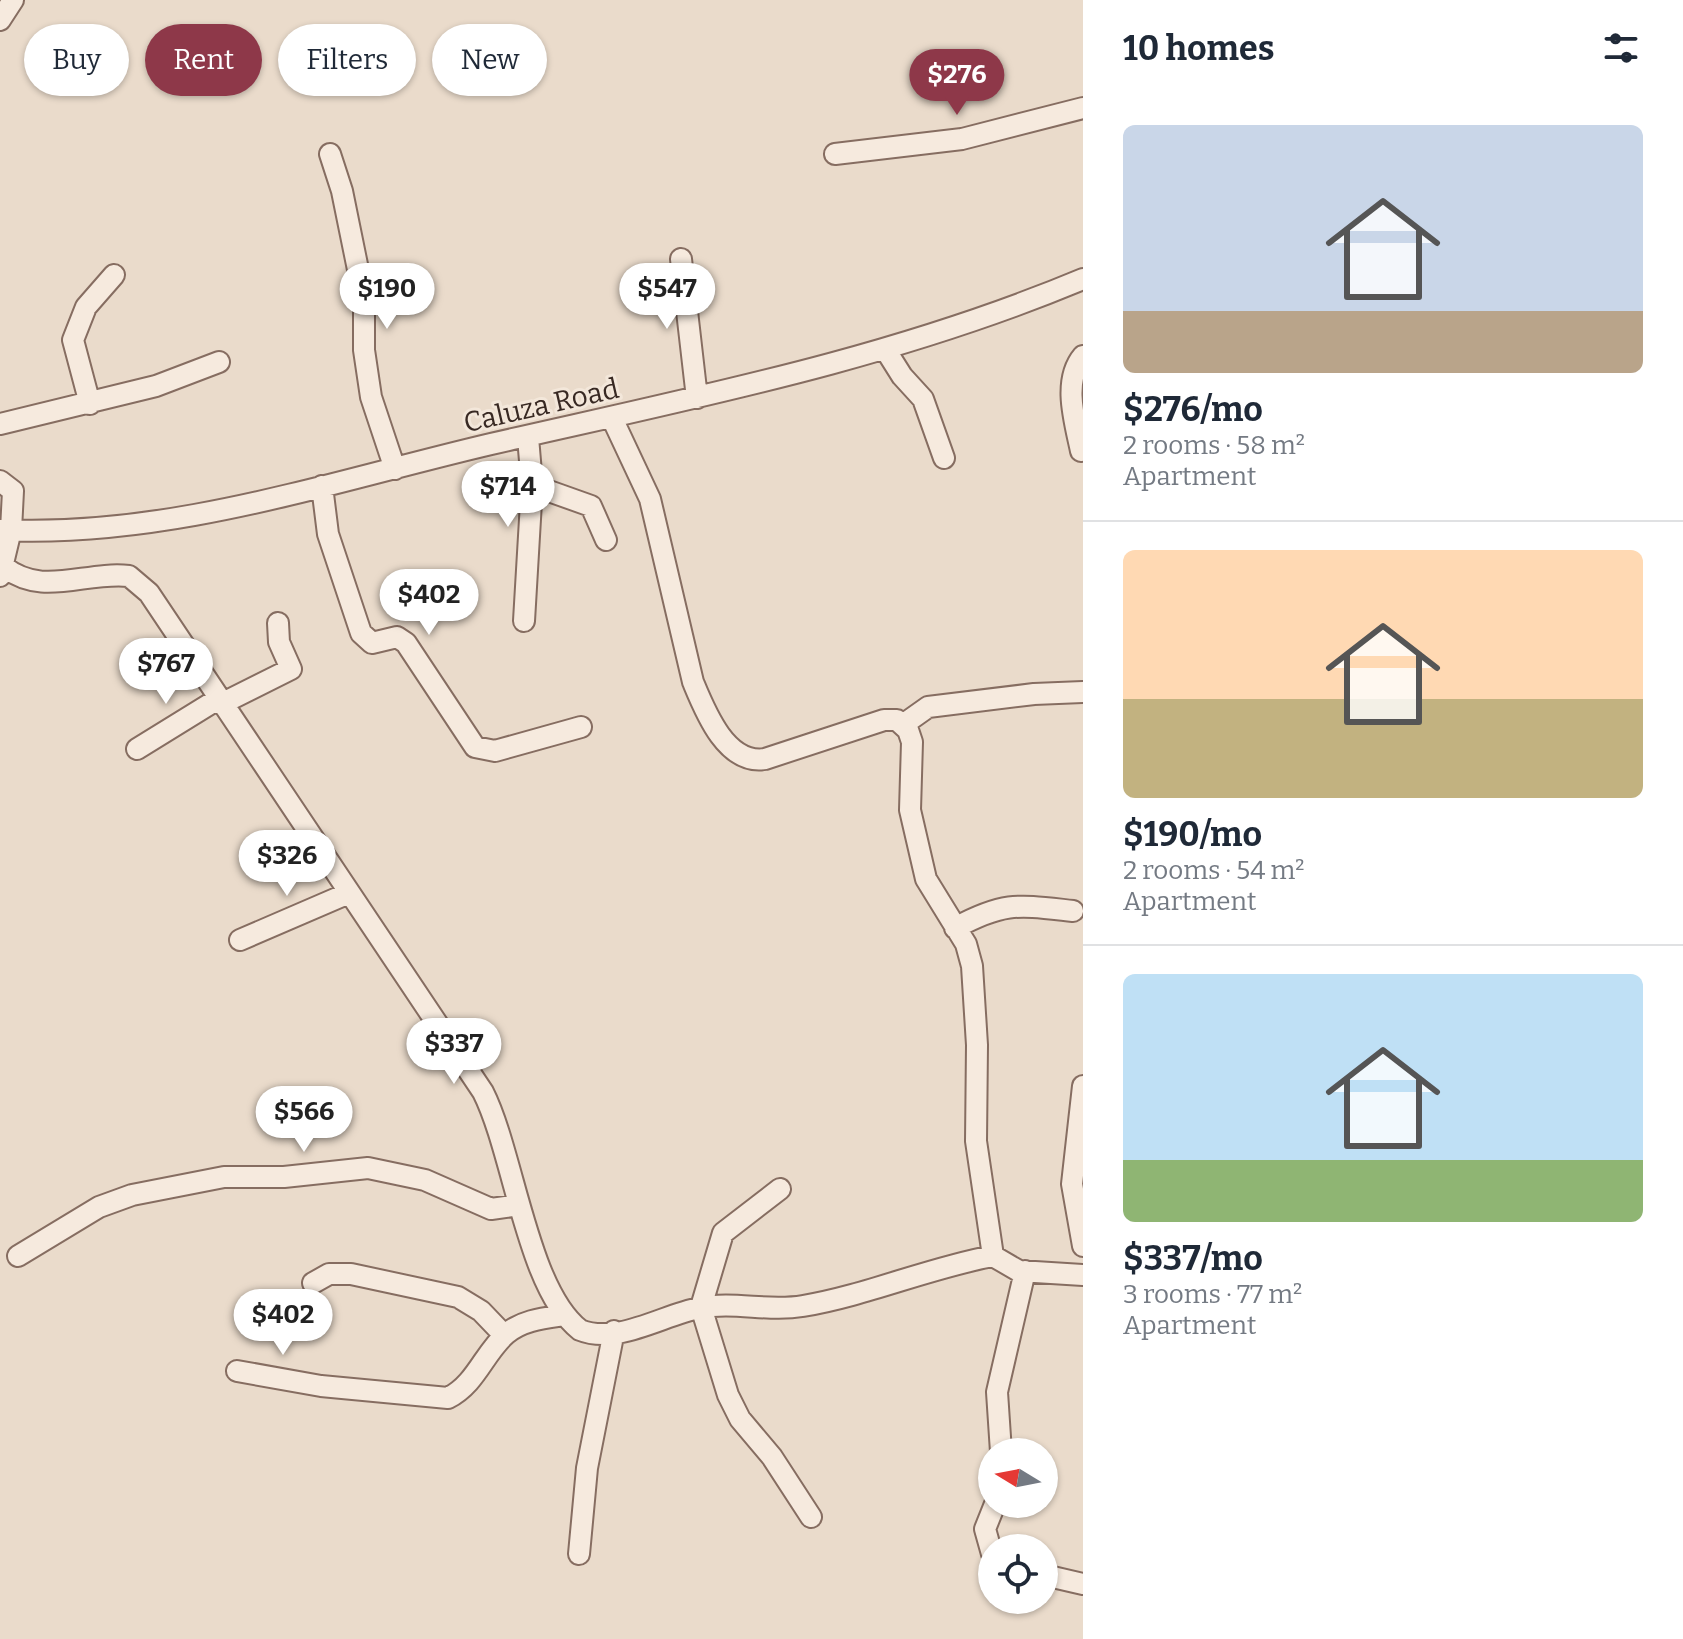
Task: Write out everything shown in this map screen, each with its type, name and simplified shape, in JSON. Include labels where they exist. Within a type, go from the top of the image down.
[{"type":"street","points":[[0,20],[13,0]]},
{"type":"street","points":[[835,154],[962,139],[1083,108]]},
{"type":"street","points":[[330,154],[342,191],[364,299],[364,350],[371,397],[395,469]]},
{"type":"street","points":[[681,259],[697,398]]},
{"type":"street","points":[[90,404],[73,340],[86,307],[114,275]]},
{"type":"street","name":"Caluza Road","points":[[6,530],[63,532],[156,523],[786,378],[947,331],[1083,279]]},
{"type":"street","points":[[885,349],[902,376],[923,399],[944,458]]},
{"type":"street","points":[[1081,451],[1073,413],[1073,377],[1083,356]]},
{"type":"street","points":[[0,424],[156,386],[219,362]]},
{"type":"street","points":[[612,418],[650,499],[693,682],[710,717],[734,750],[753,761],[884,720],[904,724],[928,707],[1034,694],[1083,692]]},
{"type":"street","points":[[524,621],[532,485],[528,437]]},
{"type":"street","points":[[0,481],[13,491],[2,571],[31,582],[119,575],[139,582],[483,1092],[495,1119],[535,1251],[565,1315],[580,1330],[589,1334],[614,1331],[701,1307],[798,1307],[834,1301],[934,1268],[993,1256]]},
{"type":"street","points":[[532,485],[591,506],[606,540]]},
{"type":"street","points":[[322,486],[328,534],[361,633],[372,643],[397,637],[406,643],[475,747],[495,751],[581,727]]},
{"type":"street","points":[[137,749],[219,702],[288,674],[291,662],[279,642],[278,623]]},
{"type":"street","points":[[904,724],[912,742],[910,810],[918,852],[935,899],[966,944],[975,983],[976,1141],[993,1256],[1009,1268],[1083,1275]]},
{"type":"street","points":[[240,940],[349,893]]},
{"type":"street","points":[[955,928],[990,909],[1017,904],[1073,911]]},
{"type":"street","points":[[1083,1086],[1072,1184],[1083,1246]]},
{"type":"street","points":[[18,1256],[113,1202],[233,1176],[284,1177],[368,1168],[425,1180],[491,1209],[519,1205]]},
{"type":"street","points":[[780,1189],[723,1233],[701,1307],[728,1395],[740,1419],[772,1457],[811,1517]]},
{"type":"street","points":[[1000,1438],[997,1392],[1025,1271]]},
{"type":"street","points":[[313,1283],[329,1274],[351,1274],[458,1297],[481,1311],[504,1335]]},
{"type":"street","points":[[237,1371],[321,1386],[448,1398],[471,1380],[504,1335],[532,1321],[565,1315]]},
{"type":"street","points":[[579,1554],[587,1468],[614,1331]]},
{"type":"street","points":[[1058,1578],[1083,1584]]}]
